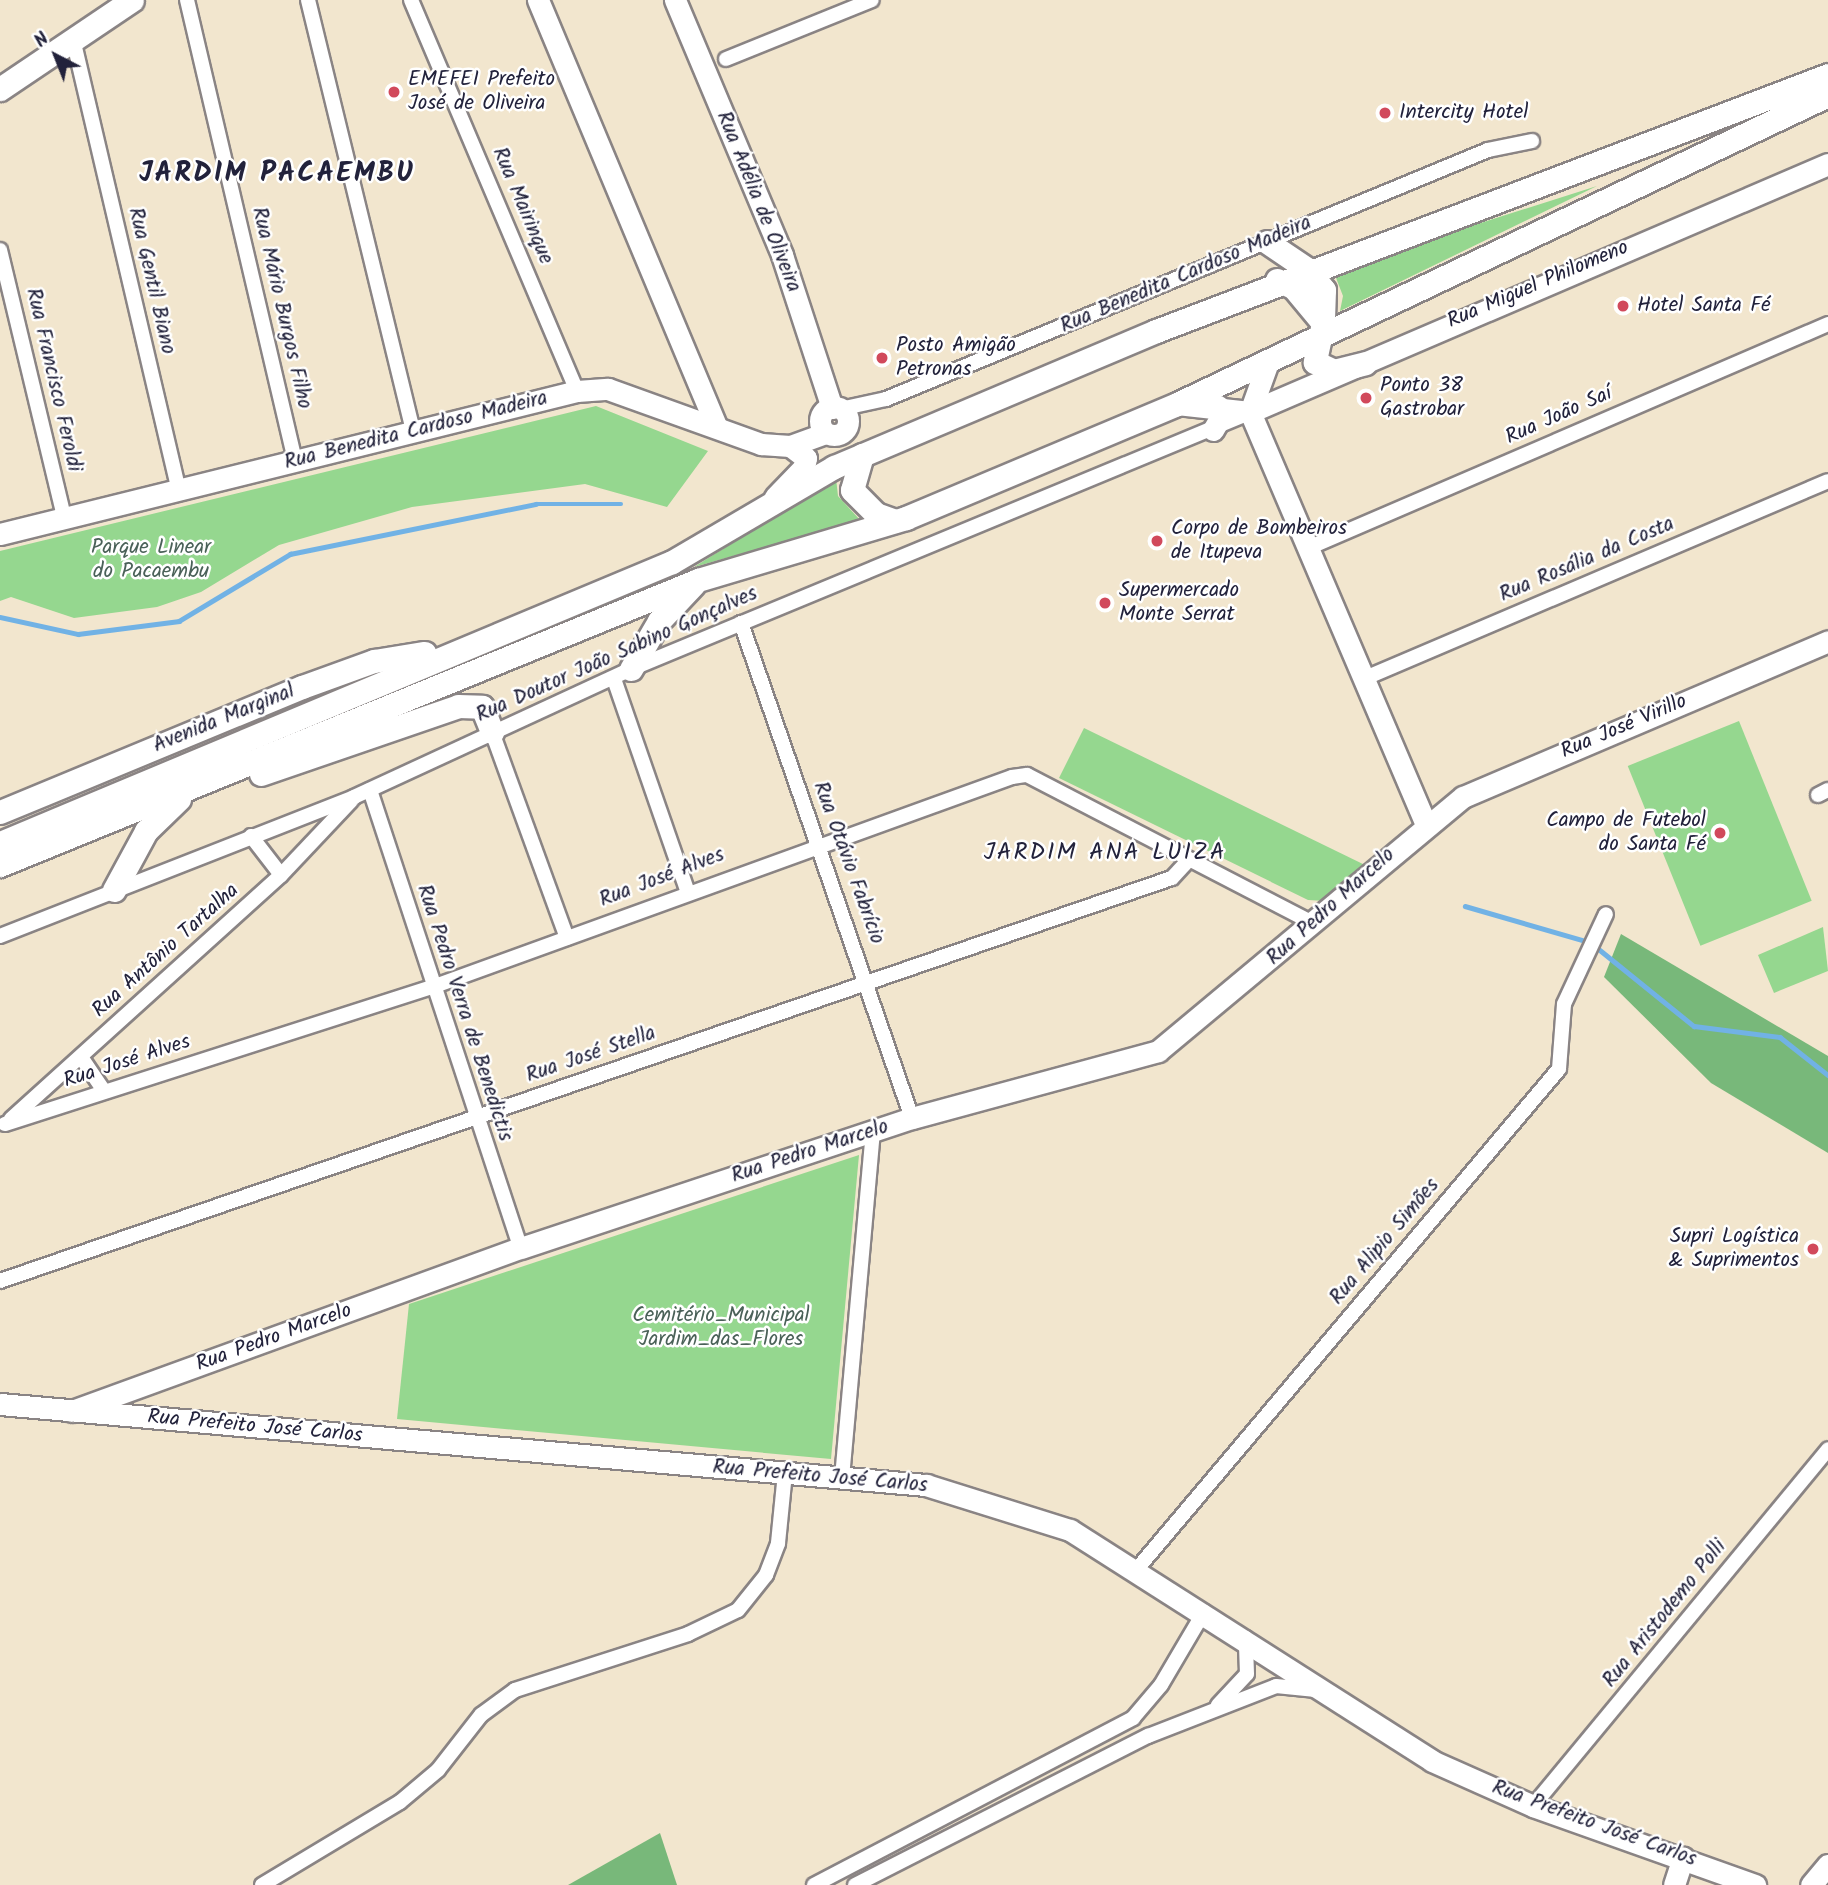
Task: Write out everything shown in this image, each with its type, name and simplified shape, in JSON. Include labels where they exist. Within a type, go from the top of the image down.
[{"type":"main road","points":[[0,89],[132,0]]},
{"type":"main road","points":[[0,843],[454,648],[671,562],[757,516],[862,454],[1278,280],[1828,75]]},
{"type":"main road","points":[[0,865],[191,790],[698,580],[895,521],[1177,404],[1268,362],[1321,331],[1828,95]]},
{"type":"main road","points":[[1267,242],[1307,269],[1324,290],[1321,331],[1315,362],[1324,370],[1365,363]]},
{"type":"main road","points":[[1278,280],[1293,287],[1321,331]]},
{"type":"main road","points":[[862,454],[852,490],[876,514],[895,521]]},
{"type":"main road","points":[[623,674],[659,621],[698,580]]},
{"type":"main road","name":"Avenida Marginal","points":[[0,812],[350,669],[454,648]]},
{"type":"main road","points":[[114,890],[146,831],[191,790],[295,764],[458,706],[482,707],[492,732]]},
{"type":"street","name":"Rua Mário Burgos Filho","points":[[187,0],[295,461]]},
{"type":"street","points":[[307,0],[414,431]]},
{"type":"street","name":"Rua Mairinque","points":[[411,0],[578,391]]},
{"type":"street","points":[[538,0],[717,427]]},
{"type":"street","name":"Rua Adélia de Oliveira","points":[[674,0],[782,255],[836,409]]},
{"type":"street","points":[[726,59],[873,0]]},
{"type":"street","name":"Rua Gentil Biano","points":[[73,39],[179,491]]},
{"type":"street","name":"Rua Benedita Cardoso Madeira","points":[[0,534],[578,391],[608,389],[717,427],[740,440],[790,446],[826,433],[821,416],[836,409],[886,399],[1488,150],[1532,141]]},
{"type":"street","name":"Rua Miguel Philomeno","points":[[1251,412],[1828,164]]},
{"type":"street","name":"Rua Francisco Feroldi","points":[[0,250],[65,520]]},
{"type":"street","name":"Rua João Saí","points":[[1308,548],[1828,324]]},
{"type":"street","points":[[1268,362],[1251,412],[1425,823]]},
{"type":"street","points":[[1177,404],[1218,406],[1251,412]]},
{"type":"street","points":[[1213,430],[1224,411],[1218,406]]},
{"type":"street","name":"Rua Doutor João Sabino Gonçalves","points":[[0,936],[354,797],[492,732],[741,623],[1213,430],[1251,412]]},
{"type":"street","points":[[757,516],[804,467],[801,451],[790,446]]},
{"type":"street","name":"Rua Rosália da Costa","points":[[1363,679],[1828,481]]},
{"type":"street","name":"Rua Otávio Fabrício","points":[[741,623],[868,982],[912,1118]]},
{"type":"street","name":"Rua José Virillo","points":[[1425,823],[1463,797],[1828,641]]},
{"type":"street","points":[[623,674],[687,890]]},
{"type":"street","points":[[492,732],[567,938]]},
{"type":"street","name":"Rua José Alves","points":[[3,1127],[104,1091],[435,986],[567,938],[687,890],[1027,775],[1315,924]]},
{"type":"street","name":"Rua Pedro Verra de Benedictis","points":[[370,789],[435,986],[474,1118],[521,1248]]},
{"type":"street","name":"Rua Antônio Tartalha","points":[[3,1127],[281,875],[354,797]]},
{"type":"street","name":"Rua Pedro Marcelo","points":[[72,1411],[521,1248],[912,1118],[1158,1051],[1315,924],[1425,823]]},
{"type":"street","points":[[251,836],[281,875]]},
{"type":"street","name":"Rua José Stella","points":[[0,1281],[1172,878],[1189,860]]},
{"type":"street","name":"Rua Alipio Simões","points":[[1137,1569],[1559,1069],[1564,1004],[1606,914]]},
{"type":"street","points":[[80,1057],[104,1091]]},
{"type":"street","points":[[842,1478],[873,1131]]},
{"type":"street","points":[[128,1415],[135,1388]]},
{"type":"street","name":"Rua Prefeito José Carlos","points":[[0,1404],[926,1485],[970,1497],[1070,1530],[1246,1638],[1321,1691],[1432,1761],[1533,1806],[1683,1857],[1755,1885]]},
{"type":"street","name":"Rua Aristodemo Polli","points":[[1533,1806],[1828,1449]]},
{"type":"street","points":[[262,1885],[400,1802],[438,1770],[481,1715],[515,1690],[688,1634],[738,1610],[766,1575],[778,1543],[785,1473]]},
{"type":"street","points":[[814,1885],[1133,1718],[1161,1685],[1204,1612]]},
{"type":"street","points":[[1209,1712],[1238,1690],[1247,1674],[1246,1638]]},
{"type":"street","points":[[855,1885],[1148,1736],[1276,1686],[1321,1691]]},
{"type":"street","points":[[1674,1885],[1683,1857]]},
{"type":"street","points":[[1811,1885],[1828,1865]]},
{"type":"street","points":[[1713,1885],[1733,1875]]},
{"type":"green space","points":[[1597,186],[1340,311],[1343,296],[1333,270]]},
{"type":"green space","name":"Parque Linear do Pacaembu","points":[[596,406],[708,451],[667,507],[585,484],[412,507],[279,545],[201,592],[157,607],[74,618],[11,597],[0,601],[0,551]]},
{"type":"green space","points":[[836,478],[838,496],[860,520],[694,567]]},
{"type":"green space","name":"Campo de Futebol do Santa Fé","points":[[1739,721],[1812,901],[1700,946],[1628,766]]},
{"type":"green space","points":[[1084,728],[1367,866],[1326,901],[1308,900],[1059,778]]},
{"type":"green space","points":[[1823,927],[1828,971],[1774,993],[1758,955]]},
{"type":"green space","points":[[1621,934],[1828,1056],[1828,1153],[1711,1083],[1604,977]]},
{"type":"green space","name":"Cemitério_Municipal Jardim_das_Flores","points":[[859,1155],[831,1459],[397,1419],[409,1304]]},
{"type":"green space","points":[[660,1833],[677,1885],[568,1885]]},
{"type":"waterway","points":[[0,617],[78,634],[179,621],[290,554],[536,504],[621,504]]},
{"type":"waterway","points":[[1465,906],[1582,940]]},
{"type":"waterway","points":[[1600,950],[1694,1026],[1780,1037],[1828,1075]]},
{"type":"place","name":"EMEFEI Prefeito José de Oliveira","points":[[394,92]]},
{"type":"place","name":"Intercity Hotel","points":[[1385,113]]},
{"type":"place","name":"Hotel Santa Fé","points":[[1623,306]]},
{"type":"place","name":"Posto Amigão Petronas","points":[[882,358]]},
{"type":"place","name":"Ponto 38 Gastrobar","points":[[1366,398]]},
{"type":"place","name":"Corpo de Bombeiros de Itupeva","points":[[1157,541]]},
{"type":"place","name":"Supermercado Monte Serrat","points":[[1105,603]]},
{"type":"place","name":"Campo de Futebol do Santa Fé","points":[[1720,833]]},
{"type":"place","name":"Supri Logística & Suprimentos","points":[[1813,1249]]},
{"type":"district","name":"JARDIM PACAEMBU","points":[[277,174]]},
{"type":"district","name":"JARDIM ANA LUIZA","points":[[1105,853]]}]
